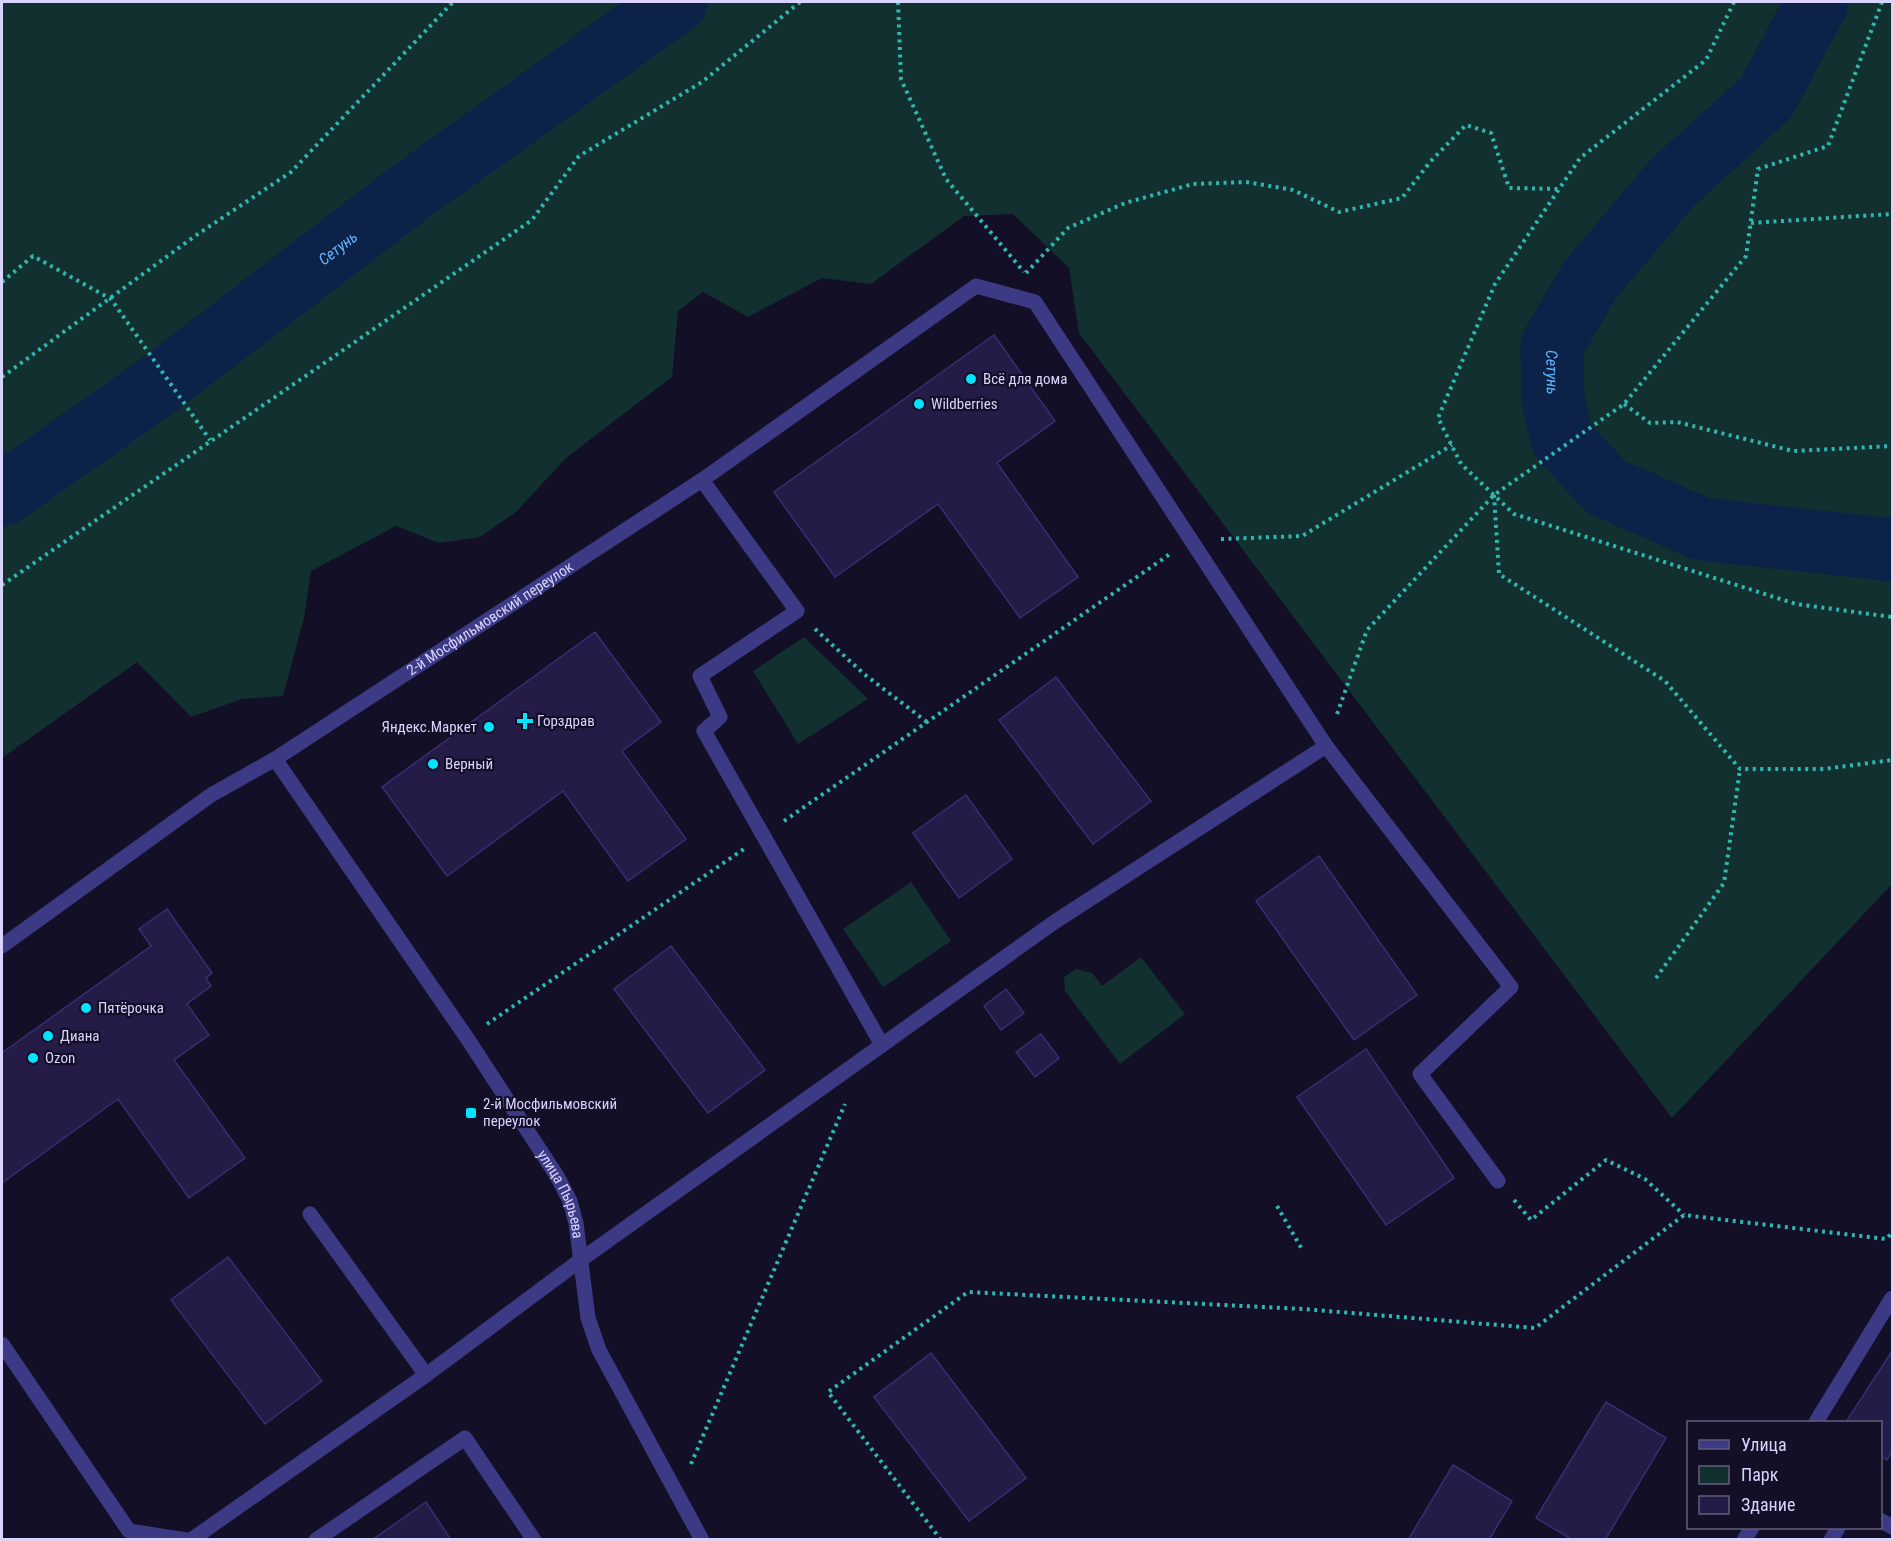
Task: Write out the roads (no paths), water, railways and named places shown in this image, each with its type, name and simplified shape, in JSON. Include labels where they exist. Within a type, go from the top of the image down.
[{"type":"street","name":"2-й Мосфильмовский переулок","points":[[2,946],[211,795],[275,759],[702,480],[976,286],[1035,302],[1326,746]]},
{"type":"street","points":[[702,480],[797,611],[700,676],[720,717],[704,731],[882,1045]]},
{"type":"street","points":[[2,1344],[129,1531],[189,1539],[426,1375],[582,1259],[1053,923],[1326,746],[1511,987],[1420,1074],[1498,1181]]},
{"type":"street","name":"улица Пырьева","points":[[275,759],[466,1038],[557,1176],[570,1202],[582,1259],[588,1318],[599,1350],[702,1539]]},
{"type":"street","points":[[309,1214],[426,1375]]},
{"type":"street","points":[[1817,1421],[1893,1298]]},
{"type":"street","points":[[316,1539],[465,1438],[534,1539]]},
{"type":"waterway","name":"Сетунь","points":[[2,495],[160,384],[409,193],[676,2]]},
{"type":"waterway","name":"Сетунь","points":[[1817,2],[1766,98],[1673,182],[1590,280],[1552,345],[1553,400],[1562,439],[1606,487],[1702,529],[1892,550]]},
{"type":"place","name":"Всё для дома","points":[[971,379]]},
{"type":"place","name":"Wildberries","points":[[919,404]]},
{"type":"place","name":"Горздрав","points":[[525,721]]},
{"type":"place","name":"Яндекс.Маркет","points":[[489,727]]},
{"type":"place","name":"Верный","points":[[433,764]]},
{"type":"place","name":"Пятёрочка","points":[[86,1008]]},
{"type":"place","name":"Диана","points":[[48,1036]]},
{"type":"place","name":"Ozon","points":[[33,1058]]},
{"type":"place","name":"2-й Мосфильмовский переулок","points":[[471,1113]]}]
